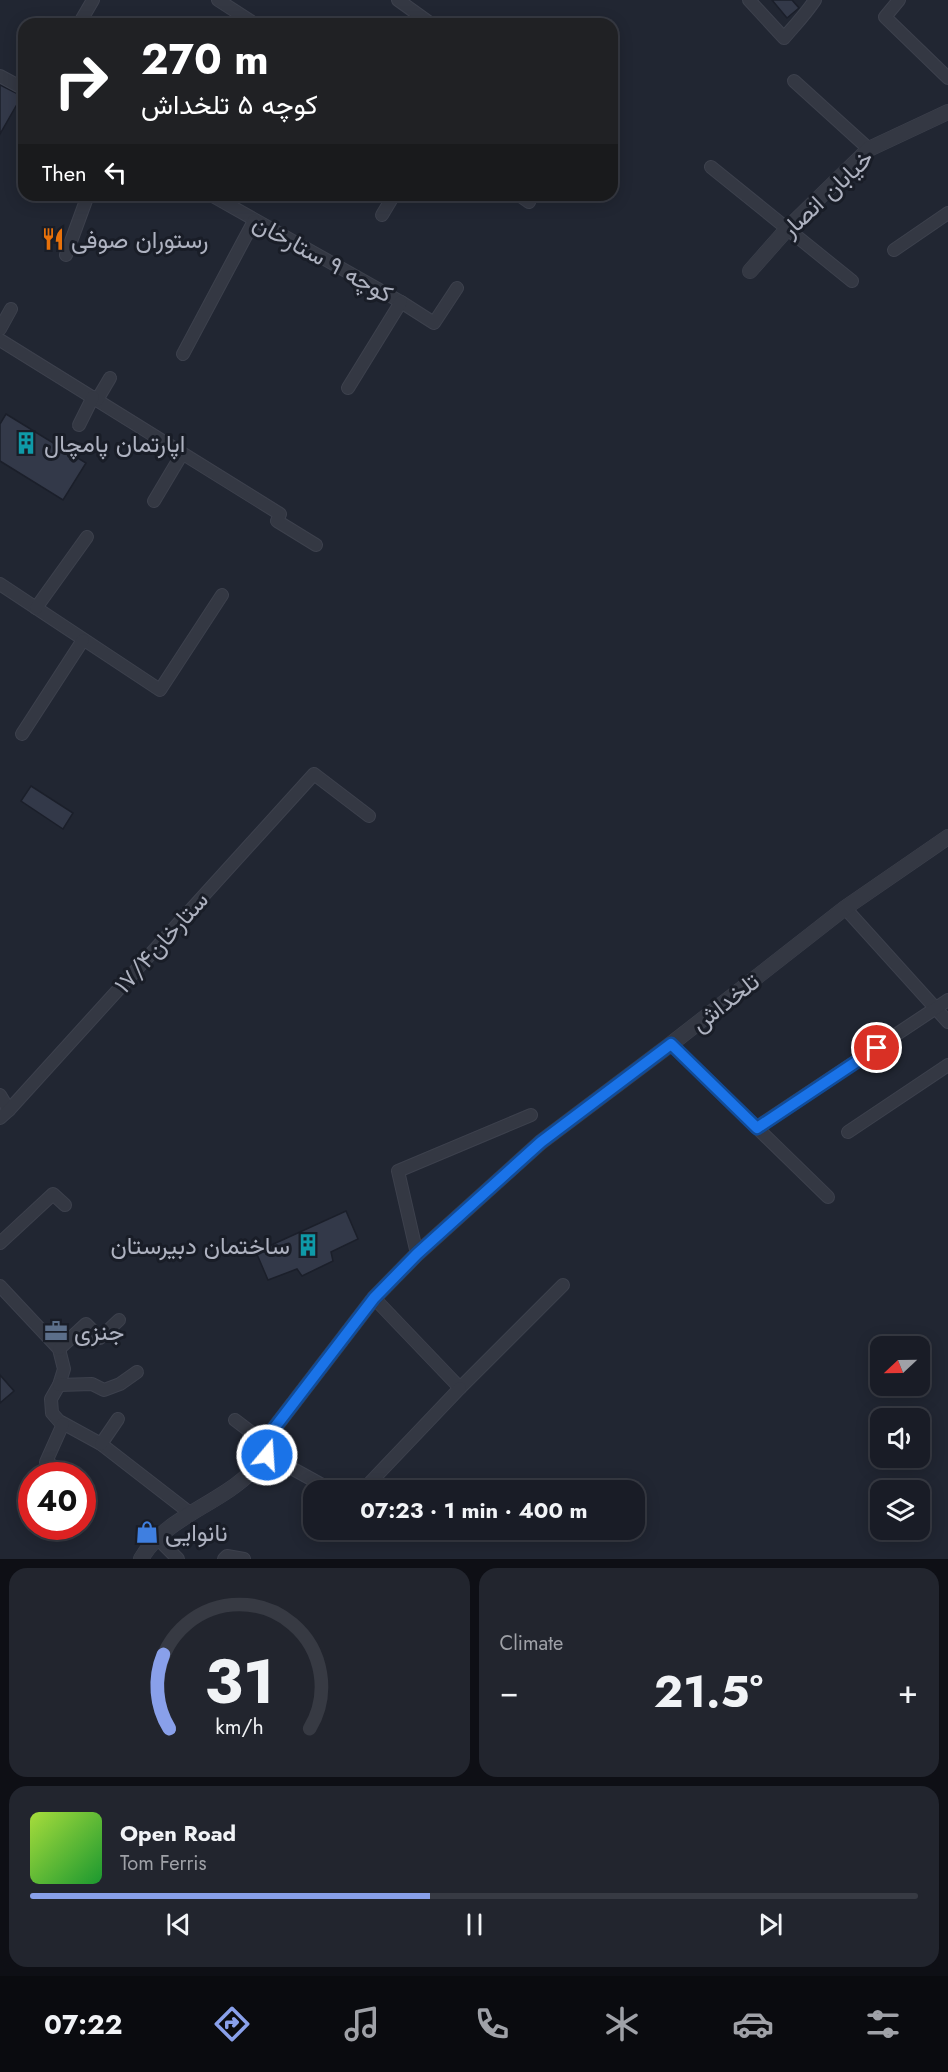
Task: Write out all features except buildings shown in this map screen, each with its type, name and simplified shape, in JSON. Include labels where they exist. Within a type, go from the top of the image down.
[{"type":"street","points":[[82,18],[93,0]]},
{"type":"street","points":[[218,0],[246,18]]},
{"type":"street","points":[[398,0],[423,18]]},
{"type":"street","points":[[749,0],[784,38],[801,21],[815,0]]},
{"type":"street","points":[[899,0],[885,17],[948,78]]},
{"type":"street","points":[[0,76],[18,86]]},
{"type":"street","points":[[794,81],[869,149]]},
{"type":"street","name":"خیابان انصار","points":[[750,271],[788,228],[869,149],[948,112]]},
{"type":"street","points":[[711,167],[852,281]]},
{"type":"street","points":[[66,255],[86,201]]},
{"type":"street","name":"کوچه ۹ ستارخان","points":[[221,201],[401,302],[434,323],[457,288]]},
{"type":"street","points":[[382,215],[390,201]]},
{"type":"street","points":[[894,250],[948,213]]},
{"type":"street","points":[[183,354],[254,221]]},
{"type":"street","points":[[348,388],[401,302]]},
{"type":"street","points":[[0,329],[12,309]]},
{"type":"street","points":[[0,340],[280,514],[277,521],[316,545]]},
{"type":"street","points":[[79,425],[110,378]]},
{"type":"street","points":[[154,501],[182,454]]},
{"type":"street","points":[[36,608],[87,537]]},
{"type":"street","points":[[0,584],[160,690],[222,595]]},
{"type":"street","points":[[22,734],[83,640]]},
{"type":"street","name":"ستارخان۱۷/۴","points":[[5,1114],[314,774],[369,816]]},
{"type":"street","name":"تلخداش","points":[[141,1559],[157,1538],[190,1513],[241,1483],[268,1450],[272,1431],[374,1298],[417,1254],[541,1142],[845,908],[948,837]]},
{"type":"street","points":[[845,908],[948,1022]]},
{"type":"street","points":[[757,1128],[948,1000]]},
{"type":"street","points":[[671,1044],[828,1197]]},
{"type":"street","points":[[848,1132],[948,1065]]},
{"type":"street","name":"ستارخان۱۷/۴","points":[[0,1095],[5,1114]]},
{"type":"street","points":[[417,1254],[398,1171],[531,1115]]},
{"type":"street","points":[[0,1243],[53,1194],[65,1205]]},
{"type":"street","points":[[372,1480],[563,1285]]},
{"type":"street","points":[[0,1286],[58,1349],[64,1368],[59,1385],[51,1399],[52,1413],[63,1424],[101,1444],[190,1513]]},
{"type":"street","points":[[374,1298],[460,1388]]},
{"type":"street","points":[[58,1349],[86,1324],[100,1338],[119,1320]]},
{"type":"street","points":[[59,1385],[92,1384],[104,1390],[120,1384],[137,1372]]},
{"type":"street","points":[[101,1444],[118,1419]]},
{"type":"street","points":[[235,1420],[268,1450],[316,1480]]},
{"type":"street","points":[[46,1462],[63,1424]]},
{"type":"street","points":[[157,1538],[178,1559]]},
{"type":"street","points":[[224,1559],[227,1556],[244,1559]]},
{"type":"place","name":"رستوران صوفی","points":[[53,239]]},
{"type":"place","name":"اپارتمان پامچال","points":[[26,443]]},
{"type":"place","name":"ساختمان دبیرستان","points":[[308,1245]]},
{"type":"place","name":"جنزی","points":[[56,1331]]},
{"type":"place","name":"نانوایی","points":[[147,1532]]},
{"type":"route","points":[[267,1455],[272,1431],[374,1298],[417,1254],[541,1142],[671,1044],[757,1128],[877,1048]]}]
